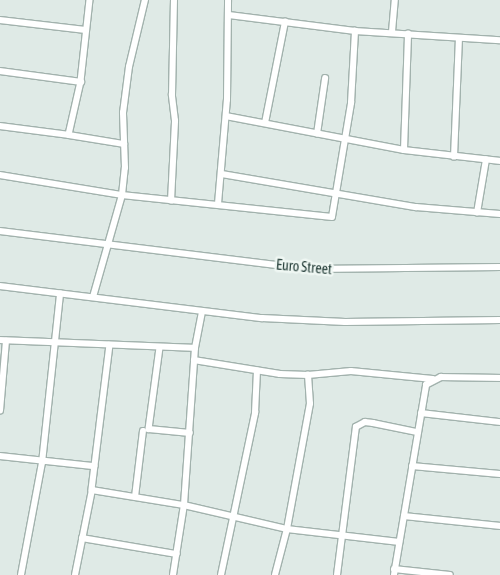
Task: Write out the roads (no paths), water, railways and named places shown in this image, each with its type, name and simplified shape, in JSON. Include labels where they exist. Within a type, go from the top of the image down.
[{"type":"street","points":[[69,135],[81,82],[85,30],[90,0]]},
{"type":"street","points":[[93,296],[110,245],[122,195],[123,113],[129,67],[145,0]]},
{"type":"street","points":[[171,201],[176,121],[172,95],[174,0]]},
{"type":"street","points":[[218,204],[226,116],[228,0]]},
{"type":"street","points":[[392,32],[395,0]]},
{"type":"street","points":[[229,15],[355,31],[500,40]]},
{"type":"street","points":[[0,20],[85,30]]},
{"type":"street","points":[[265,123],[285,22]]},
{"type":"street","points":[[0,175],[122,195],[218,204],[328,219],[334,213],[338,194],[354,76],[355,31]]},
{"type":"street","points":[[404,150],[408,34]]},
{"type":"street","points":[[454,157],[459,38]]},
{"type":"street","points":[[0,71],[81,82]]},
{"type":"street","points":[[317,134],[325,79]]},
{"type":"street","points":[[226,116],[404,150],[500,161]]},
{"type":"street","points":[[0,126],[124,144]]},
{"type":"street","points":[[477,213],[486,160]]},
{"type":"street","points":[[222,174],[338,194],[477,213],[500,214]]},
{"type":"street","name":"Euro Street","points":[[0,231],[312,269],[500,267]]},
{"type":"street","points":[[0,286],[60,294],[93,296],[202,312],[345,322],[500,320]]},
{"type":"street","points":[[21,575],[42,463],[60,294]]},
{"type":"street","points":[[174,575],[184,505],[195,348],[202,312]]},
{"type":"street","points":[[0,411],[3,341],[195,348]]},
{"type":"street","points":[[75,575],[92,490],[110,345]]},
{"type":"street","points":[[160,348],[149,429],[190,433]]},
{"type":"street","points":[[194,360],[257,371],[308,375],[351,371],[434,379],[500,378]]},
{"type":"street","points":[[221,575],[235,517],[255,413],[257,371]]},
{"type":"street","points":[[275,575],[287,529],[310,404],[308,375]]},
{"type":"street","points":[[434,379],[426,385],[394,572],[450,575]]},
{"type":"street","points":[[421,413],[500,422]]},
{"type":"street","points":[[337,575],[356,428],[365,422],[417,432]]},
{"type":"street","points":[[135,497],[143,431]]},
{"type":"street","points":[[0,456],[42,463],[94,466]]},
{"type":"street","points":[[412,466],[500,474]]},
{"type":"street","points":[[92,490],[184,505],[287,529],[343,538],[399,542]]},
{"type":"street","points":[[404,516],[500,526]]},
{"type":"street","points":[[82,538],[178,554]]}]
